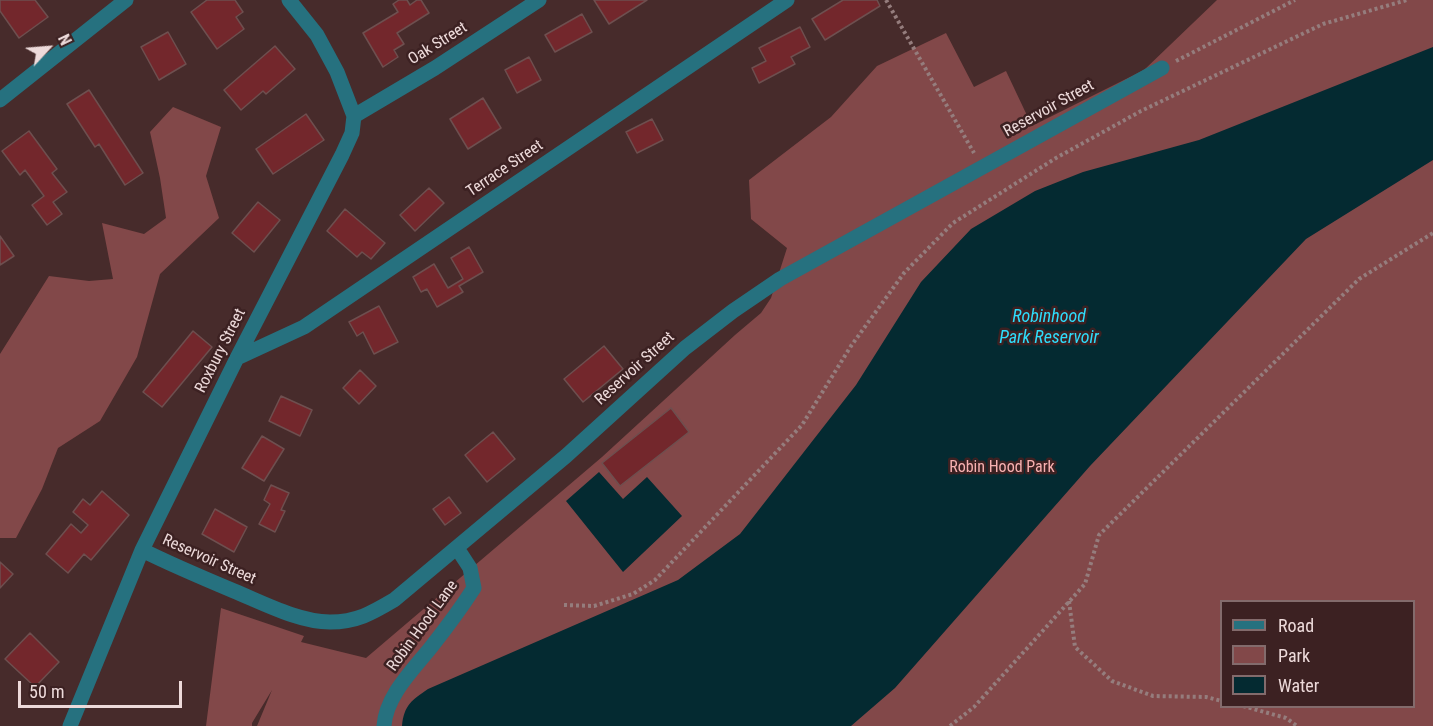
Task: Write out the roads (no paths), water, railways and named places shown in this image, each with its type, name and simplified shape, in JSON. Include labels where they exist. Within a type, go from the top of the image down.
[{"type":"street","points":[[0,100],[126,0]]},
{"type":"street","points":[[289,0],[322,44],[337,72],[354,116]]},
{"type":"street","name":"Oak Street","points":[[354,116],[435,68],[539,0]]},
{"type":"street","name":"Terrace Street","points":[[237,358],[304,327],[787,0]]},
{"type":"street","name":"Reservoir Street","points":[[142,550],[257,601],[300,617],[328,622],[366,616],[394,600],[457,548],[566,456],[685,348],[733,311],[780,279],[1162,68]]},
{"type":"street","name":"Roxbury Street","points":[[70,726],[142,550],[237,358],[342,155],[352,134],[354,116]]},
{"type":"street","name":"Robin Hood Lane","points":[[384,726],[385,715],[395,694],[474,588],[470,568],[457,548]]},
{"type":"water","name":"Robinhood Park Reservoir","points":[[1433,47],[1433,160],[1306,239],[1090,466],[895,688],[851,726],[402,726],[407,708],[417,696],[428,689],[678,580],[740,534],[856,385],[921,282],[971,229],[1035,191],[1083,172],[1199,140]]},
{"type":"water","points":[[599,472],[623,499],[647,477],[682,516],[623,572],[566,501]]},
{"type":"park label","name":"Robin Hood Park","points":[[1002,468]]}]
